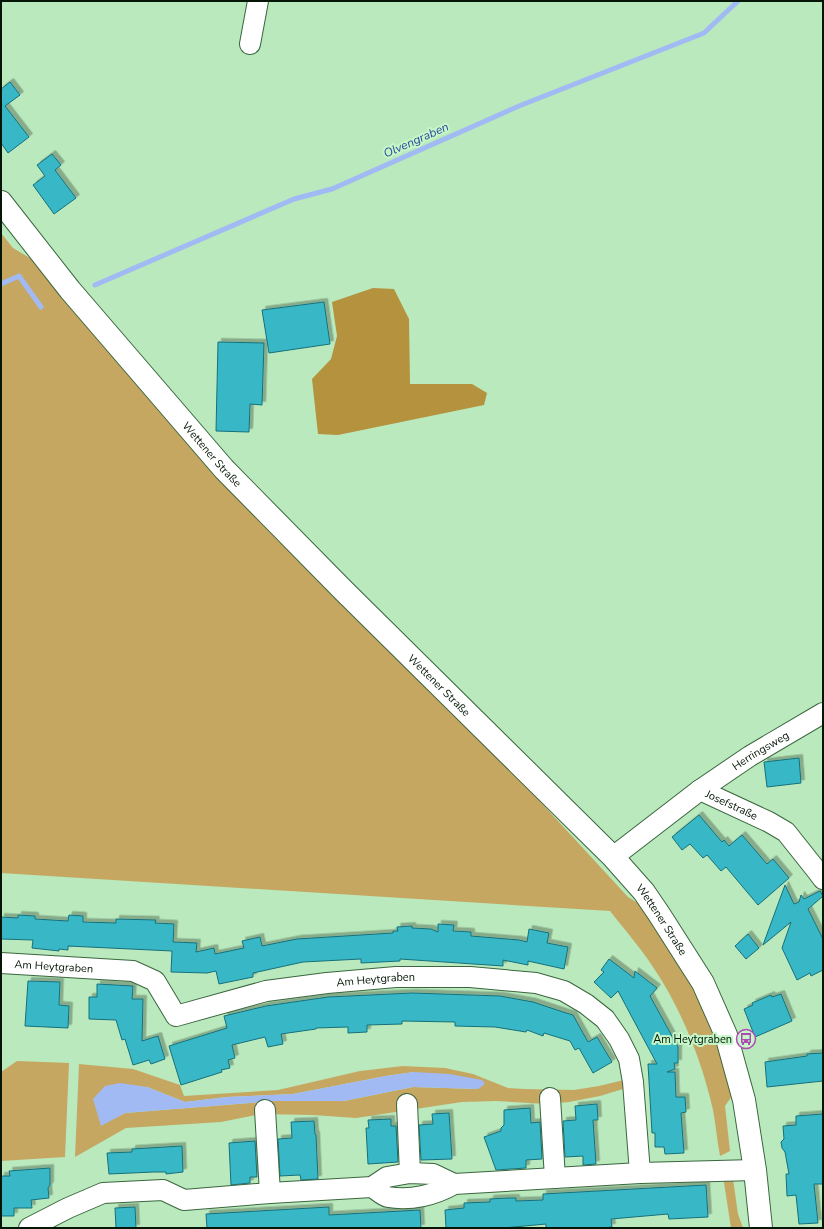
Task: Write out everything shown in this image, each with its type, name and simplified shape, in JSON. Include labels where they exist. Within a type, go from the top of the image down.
[{"type":"street","points":[[250,44],[258,1]]},
{"type":"street","name":"Wettener Straße","points":[[1,202],[70,290],[224,469],[343,590],[613,857],[644,892],[703,984],[726,1035],[742,1093],[761,1228]]},
{"type":"street","name":"Herringsweg","points":[[700,790],[750,756],[823,713]]},
{"type":"street","name":"Josefstraße","points":[[613,857],[700,790],[769,822],[786,832],[823,879]]},
{"type":"street","name":"Am Heytgraben","points":[[1,963],[133,971],[155,981],[176,1016],[266,991],[396,976],[470,977],[536,983],[564,991],[586,1004],[605,1019],[619,1039],[628,1059],[633,1082],[640,1173]]},
{"type":"street","points":[[550,1098],[555,1178]]},
{"type":"street","points":[[407,1104],[410,1173]]},
{"type":"street","points":[[265,1110],[270,1193]]},
{"type":"street","points":[[372,1187],[387,1197],[418,1197],[441,1191],[454,1184],[640,1173],[754,1170]]},
{"type":"street","points":[[30,1228],[68,1208],[103,1193],[163,1190],[184,1200],[372,1187],[387,1177],[410,1173],[433,1174],[454,1184]]},
{"type":"shaded area","points":[[1,233],[13,248],[75,285],[210,443],[628,897],[649,910],[694,984],[718,1038],[732,1096],[725,1106],[730,1151],[720,1156],[713,1110],[703,1073],[697,1054],[673,1000],[648,960],[610,911],[1,873]]},
{"type":"shaded area","points":[[373,288],[394,289],[409,319],[410,384],[472,384],[487,393],[484,405],[338,435],[318,434],[312,379],[331,359],[337,336],[332,302]]},
{"type":"shaded area","points":[[17,1061],[69,1063],[65,1157],[1,1161],[1,1072]]},
{"type":"shaded area","points":[[79,1064],[133,1069],[180,1085],[184,1096],[278,1090],[360,1071],[403,1066],[445,1068],[473,1074],[508,1088],[574,1090],[624,1080],[623,1089],[600,1096],[569,1102],[546,1104],[496,1101],[462,1102],[356,1118],[261,1114],[221,1122],[126,1128],[75,1157]],"holes":[[[414,1072],[478,1089],[413,1087],[344,1101],[274,1101],[125,1113],[101,1125],[147,1087],[185,1102],[227,1097],[293,1094]]]},
{"type":"shaded area","points":[[723,1176],[733,1179],[738,1214],[743,1228],[731,1228]]},
{"type":"water","points":[[414,1072],[449,1074],[482,1080],[485,1084],[478,1089],[413,1087],[344,1101],[274,1101],[125,1113],[101,1126],[93,1099],[105,1086],[120,1083],[147,1087],[185,1102],[227,1097],[293,1094]]},
{"type":"building","points":[[10,82],[20,95],[5,106],[29,137],[8,153],[1,143],[1,89]]},
{"type":"building","points":[[52,154],[61,165],[55,170],[76,198],[54,214],[33,185],[45,176],[37,165]]},
{"type":"building","points":[[324,302],[330,344],[269,353],[262,310]]},
{"type":"building","points":[[218,342],[264,343],[262,405],[250,404],[249,432],[216,431]]},
{"type":"building","points":[[799,758],[801,783],[767,787],[764,762]]},
{"type":"building","points":[[699,815],[722,842],[724,840],[729,846],[742,835],[767,864],[773,859],[789,878],[758,905],[726,867],[721,871],[707,855],[703,858],[690,844],[682,850],[672,837]]},
{"type":"building","points":[[785,885],[794,904],[799,902],[801,895],[804,899],[820,891],[823,896],[808,909],[823,939],[823,970],[811,976],[810,973],[797,980],[782,948],[791,922],[763,945]]},
{"type":"building","points":[[18,915],[35,916],[35,919],[68,921],[69,915],[83,916],[83,922],[116,923],[116,919],[156,920],[155,923],[174,924],[173,942],[197,943],[196,952],[214,948],[215,954],[244,948],[242,941],[260,937],[262,946],[297,939],[393,933],[393,931],[398,931],[397,927],[412,926],[412,928],[431,929],[438,932],[438,924],[454,925],[453,931],[471,932],[471,936],[527,942],[529,929],[549,933],[547,943],[568,947],[564,969],[528,961],[528,965],[503,960],[503,966],[400,959],[400,961],[361,963],[361,959],[303,962],[253,973],[253,977],[219,984],[216,971],[207,973],[171,972],[172,951],[68,946],[68,950],[59,949],[59,951],[32,948],[33,940],[1,939],[1,917],[18,918]]},
{"type":"building","points":[[748,934],[759,948],[746,959],[735,946]]},
{"type":"building","points":[[609,959],[634,978],[635,971],[657,988],[650,996],[678,1047],[678,1063],[674,1063],[675,1069],[667,1072],[675,1072],[676,1097],[685,1097],[686,1112],[681,1113],[684,1153],[665,1154],[664,1147],[655,1147],[655,1133],[652,1133],[648,1064],[657,1064],[618,991],[611,998],[594,982],[604,972],[601,970]]},
{"type":"building","points":[[28,981],[60,982],[59,1005],[69,1006],[68,1028],[25,1026]]},
{"type":"building","points":[[97,984],[133,986],[132,999],[143,999],[142,1041],[158,1036],[165,1059],[151,1064],[149,1060],[133,1065],[125,1039],[122,1040],[116,1020],[89,1019],[89,997],[97,997]]},
{"type":"building","points":[[412,993],[500,996],[533,1002],[573,1015],[588,1042],[597,1037],[612,1062],[593,1073],[579,1048],[575,1050],[570,1041],[544,1033],[543,1036],[527,1030],[526,1032],[495,1027],[455,1026],[455,1022],[402,1021],[402,1024],[367,1025],[367,1032],[348,1033],[348,1027],[316,1028],[281,1034],[283,1044],[268,1047],[265,1037],[232,1045],[235,1058],[228,1060],[230,1068],[181,1085],[169,1046],[227,1028],[224,1016],[266,1006],[328,997]]},
{"type":"building","points":[[781,994],[792,1021],[755,1037],[744,1009],[753,1005],[752,1003],[771,995],[772,997]]},
{"type":"building","points":[[823,1053],[823,1081],[767,1087],[765,1062],[807,1056],[807,1054]]},
{"type":"building","points":[[597,1104],[598,1120],[593,1120],[596,1164],[583,1165],[583,1156],[565,1157],[563,1121],[576,1120],[575,1106]]},
{"type":"building","points":[[530,1108],[531,1123],[540,1122],[542,1159],[526,1160],[526,1168],[496,1170],[484,1137],[501,1131],[501,1128],[504,1125],[504,1110]]},
{"type":"building","points":[[449,1113],[452,1159],[421,1160],[419,1125],[433,1124],[432,1114]]},
{"type":"building","points":[[823,1114],[823,1184],[814,1184],[818,1223],[799,1224],[796,1195],[787,1196],[786,1174],[789,1174],[785,1152],[782,1148],[781,1142],[784,1139],[783,1126],[796,1125],[796,1116]]},
{"type":"building","points":[[391,1119],[391,1126],[396,1126],[398,1162],[368,1164],[366,1128],[369,1128],[368,1120]]},
{"type":"building","points":[[314,1121],[318,1179],[301,1180],[300,1175],[280,1176],[278,1139],[292,1138],[291,1122]]},
{"type":"building","points":[[255,1141],[257,1177],[250,1177],[250,1183],[231,1185],[229,1143]]},
{"type":"building","points":[[182,1146],[183,1172],[166,1174],[166,1172],[154,1172],[109,1174],[107,1153],[132,1152],[132,1149]]},
{"type":"building","points":[[50,1168],[50,1185],[48,1188],[49,1198],[31,1200],[32,1208],[14,1208],[14,1216],[1,1216],[1,1176],[10,1176],[9,1171]]},
{"type":"building","points":[[706,1185],[708,1217],[669,1219],[668,1214],[611,1219],[612,1227],[601,1228],[546,1228],[546,1224],[503,1228],[446,1228],[445,1210],[464,1208],[464,1203],[490,1202],[490,1199],[508,1198],[516,1198],[516,1201],[543,1200],[543,1194]]},
{"type":"building","points":[[135,1207],[136,1228],[116,1228],[115,1208]]},
{"type":"building","points":[[329,1207],[329,1215],[420,1210],[421,1228],[207,1228],[206,1214]]},
{"type":"waterway","name":"Olvengraben","points":[[95,285],[294,199],[332,189],[519,106],[704,33],[738,1]]},
{"type":"waterway","name":"Olvengraben","points":[[1,284],[19,276],[41,307]]},
{"type":"place","name":"Am Heytgraben","points":[[746,1039]]}]
